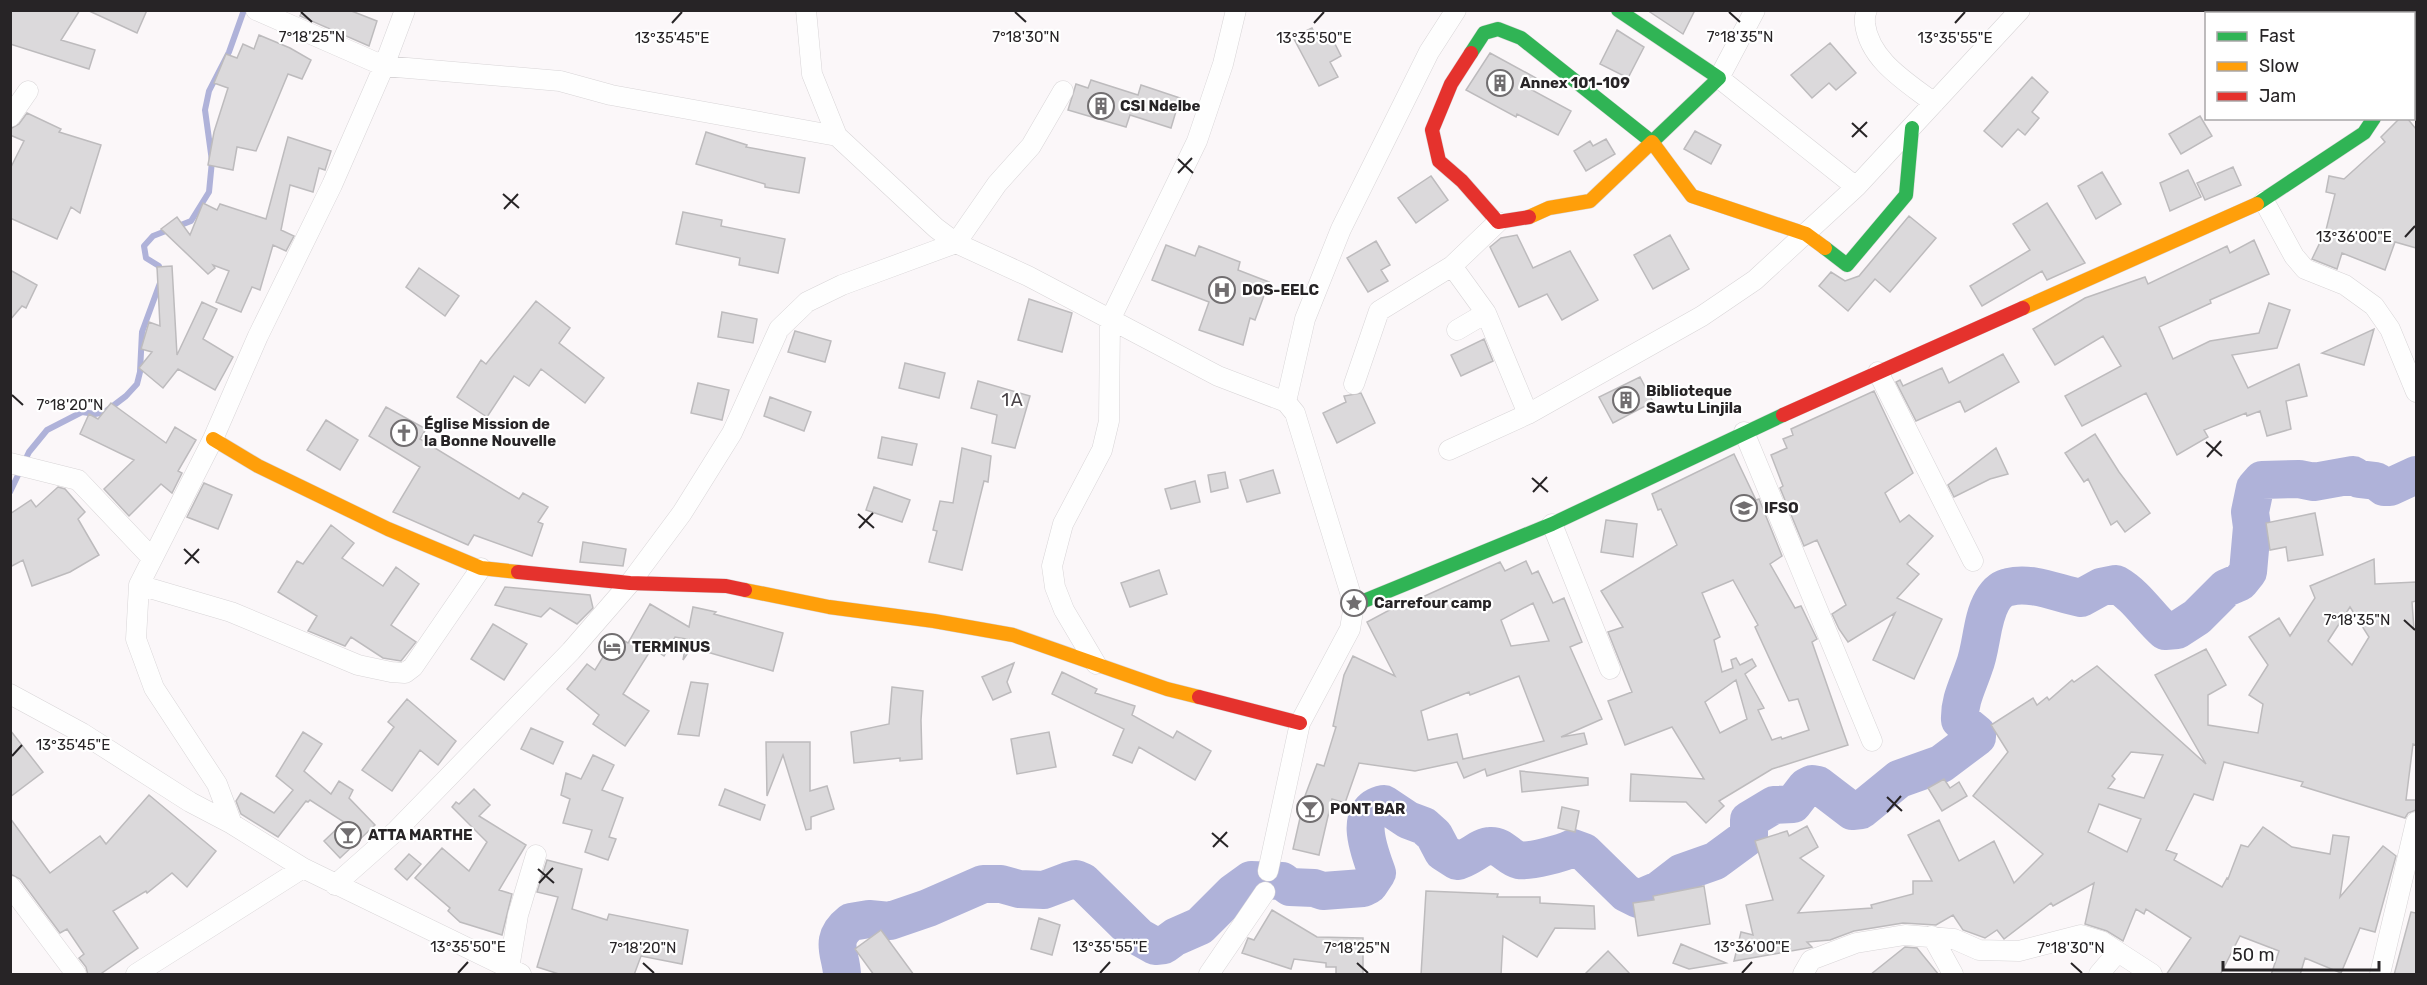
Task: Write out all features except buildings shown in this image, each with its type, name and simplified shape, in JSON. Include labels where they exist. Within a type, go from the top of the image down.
[{"type":"street","points":[[256,10],[384,66],[560,81],[611,95],[837,136]]},
{"type":"street","points":[[232,824],[217,784],[154,688],[136,639],[139,585],[213,439],[258,336],[332,185],[384,66],[405,10]]},
{"type":"street","points":[[806,10],[812,74],[837,136],[936,228],[956,243],[1028,276],[1218,376],[1286,402],[1295,412],[1354,605],[1350,629],[1300,723],[1268,871]]},
{"type":"street","points":[[1096,664],[1064,610],[1055,587],[1052,566],[1063,524],[1102,450],[1107,431],[1110,320],[1197,141],[1223,64],[1236,10]]},
{"type":"street","points":[[1286,402],[1305,319],[1341,229],[1429,52],[1456,10]]},
{"type":"street","points":[[1618,10],[1719,78],[1856,187]]},
{"type":"street","points":[[1354,384],[1379,311],[1452,266],[1498,222],[1528,217],[1549,208],[1590,201],[1719,78],[1755,10]]},
{"type":"street","points":[[1867,10],[1864,15],[1866,33],[1878,57],[1934,103]]},
{"type":"street","points":[[1449,450],[1528,414],[1702,316],[1755,280],[1856,187],[2020,10]]},
{"type":"street","points":[[1498,222],[1462,182],[1439,161],[1432,130],[1451,84],[1484,33],[1498,29],[1521,38],[1653,142],[1692,196],[1806,234],[1847,265],[1906,195],[1912,128]]},
{"type":"street","points":[[10,117],[28,91]]},
{"type":"street","points":[[335,885],[396,831],[546,677],[630,583],[682,513],[732,434],[779,329],[807,302],[842,285],[956,243],[997,184],[1031,146],[1063,91]]},
{"type":"street","points":[[1354,605],[1552,524],[1744,432],[2264,201],[2364,133],[2373,120]]},
{"type":"street","points":[[2264,201],[2294,256],[2305,269],[2345,285],[2374,306],[2390,330],[2416,392]]},
{"type":"street","points":[[1452,266],[1486,313],[1528,414]]},
{"type":"street","points":[[1457,330],[1486,313]]},
{"type":"street","points":[[1878,372],[1973,561]]},
{"type":"street","points":[[1744,432],[1872,741]]},
{"type":"street","points":[[213,439],[258,466],[388,530],[481,568],[630,583],[726,586],[829,607],[934,621],[1013,635],[1167,689],[1300,723]]},
{"type":"street","points":[[10,463],[78,480],[152,558]]},
{"type":"street","points":[[1552,524],[1610,669]]},
{"type":"street","points":[[139,585],[231,612],[358,665],[405,673],[413,667],[481,568]]},
{"type":"street","points":[[10,694],[82,733],[189,802],[232,824],[303,868],[512,972],[518,915],[536,855]]},
{"type":"street","points":[[2379,975],[2416,822]]},
{"type":"street","points":[[136,975],[303,868]]},
{"type":"street","points":[[10,886],[76,975]]},
{"type":"street","points":[[1209,975],[1265,892]]},
{"type":"street","points":[[1803,975],[1804,969],[1811,960],[1856,943],[1905,935],[1954,939],[1979,950],[2019,951],[2081,935],[2101,941],[2152,975]]},
{"type":"street","points":[[1932,936],[1953,975]]},
{"type":"street","points":[[2099,975],[2117,953]]},
{"type":"waterway","points":[[161,273],[159,266],[146,258],[144,246],[153,236],[191,221],[209,192],[212,161],[205,110],[209,91],[229,52],[244,10]]},
{"type":"waterway","points":[[10,492],[29,452],[47,430],[82,412],[95,414],[105,412],[137,384],[140,372],[142,332],[160,283]]},
{"type":"waterway","points":[[842,974],[838,941],[844,929],[851,922],[869,919],[890,921],[928,908],[983,884],[1044,890],[1076,879],[1083,882],[1139,937],[1155,946],[1164,945],[1175,937],[1200,926],[1233,893],[1251,880],[1282,881],[1290,887],[1314,888],[1323,891],[1363,888],[1369,885],[1377,873],[1366,833],[1368,814],[1374,808],[1384,804],[1408,820],[1424,826],[1434,835],[1443,852],[1457,861],[1490,846],[1498,847],[1519,860],[1546,857],[1573,848],[1584,852],[1626,893],[1638,899],[1659,890],[1681,873],[1715,861],[1749,836],[1749,820],[1774,805],[1793,804],[1806,787],[1812,784],[1818,785],[1852,811],[1861,810],[1899,779],[1941,764],[1977,737],[1977,734],[1960,720],[1961,706],[1977,659],[1988,608],[1995,596],[2004,589],[2027,586],[2081,598],[2101,587],[2116,584],[2130,594],[2165,631],[2177,630],[2197,617],[2226,588],[2240,582],[2248,572],[2252,527],[2250,512],[2255,488],[2262,480],[2299,479],[2314,482],[2353,475],[2359,479],[2376,481],[2384,487],[2390,487],[2416,475]]},
{"type":"traffic: fast","points":[[1471,53],[1484,33],[1498,29],[1521,38],[1652,142],[1719,78],[1618,10]]},
{"type":"traffic: fast","points":[[2257,204],[2364,133],[2373,120]]},
{"type":"traffic: fast","points":[[1825,248],[1847,265],[1906,195],[1912,128]]},
{"type":"traffic: fast","points":[[1354,605],[1552,524],[1783,415]]},
{"type":"traffic: slow","points":[[1529,217],[1549,208],[1590,201],[1652,142],[1692,196],[1806,234],[1825,248]]},
{"type":"traffic: slow","points":[[2023,308],[2257,204]]},
{"type":"traffic: slow","points":[[213,439],[258,466],[388,529],[481,568],[518,572]]},
{"type":"traffic: slow","points":[[745,590],[829,607],[934,621],[1013,635],[1167,689],[1199,697]]},
{"type":"traffic: jam","points":[[1471,53],[1451,84],[1432,130],[1439,161],[1462,181],[1498,222],[1529,217]]},
{"type":"traffic: jam","points":[[1783,415],[2023,308]]},
{"type":"traffic: jam","points":[[518,572],[630,583],[726,586],[745,590]]},
{"type":"traffic: jam","points":[[1199,697],[1300,723]]},
{"type":"place","name":"Annex 101-109","points":[[1500,83]]},
{"type":"place","name":"CSI Ndelbe","points":[[1101,106]]},
{"type":"place","name":"DOS-EELC","points":[[1222,290]]},
{"type":"place","name":"Biblioteque Sawtu Linjila","points":[[1626,400]]},
{"type":"place","name":"Église Mission de la Bonne Nouvelle","points":[[404,433]]},
{"type":"place","name":"IFSO","points":[[1744,508]]},
{"type":"place","name":"Carrefour camp","points":[[1354,603]]},
{"type":"place","name":"TERMINUS","points":[[612,647]]},
{"type":"place","name":"PONT BAR","points":[[1310,809]]},
{"type":"place","name":"ATTA MARTHE","points":[[348,835]]},
{"type":"district","name":"1A","points":[[1013,400]]}]
